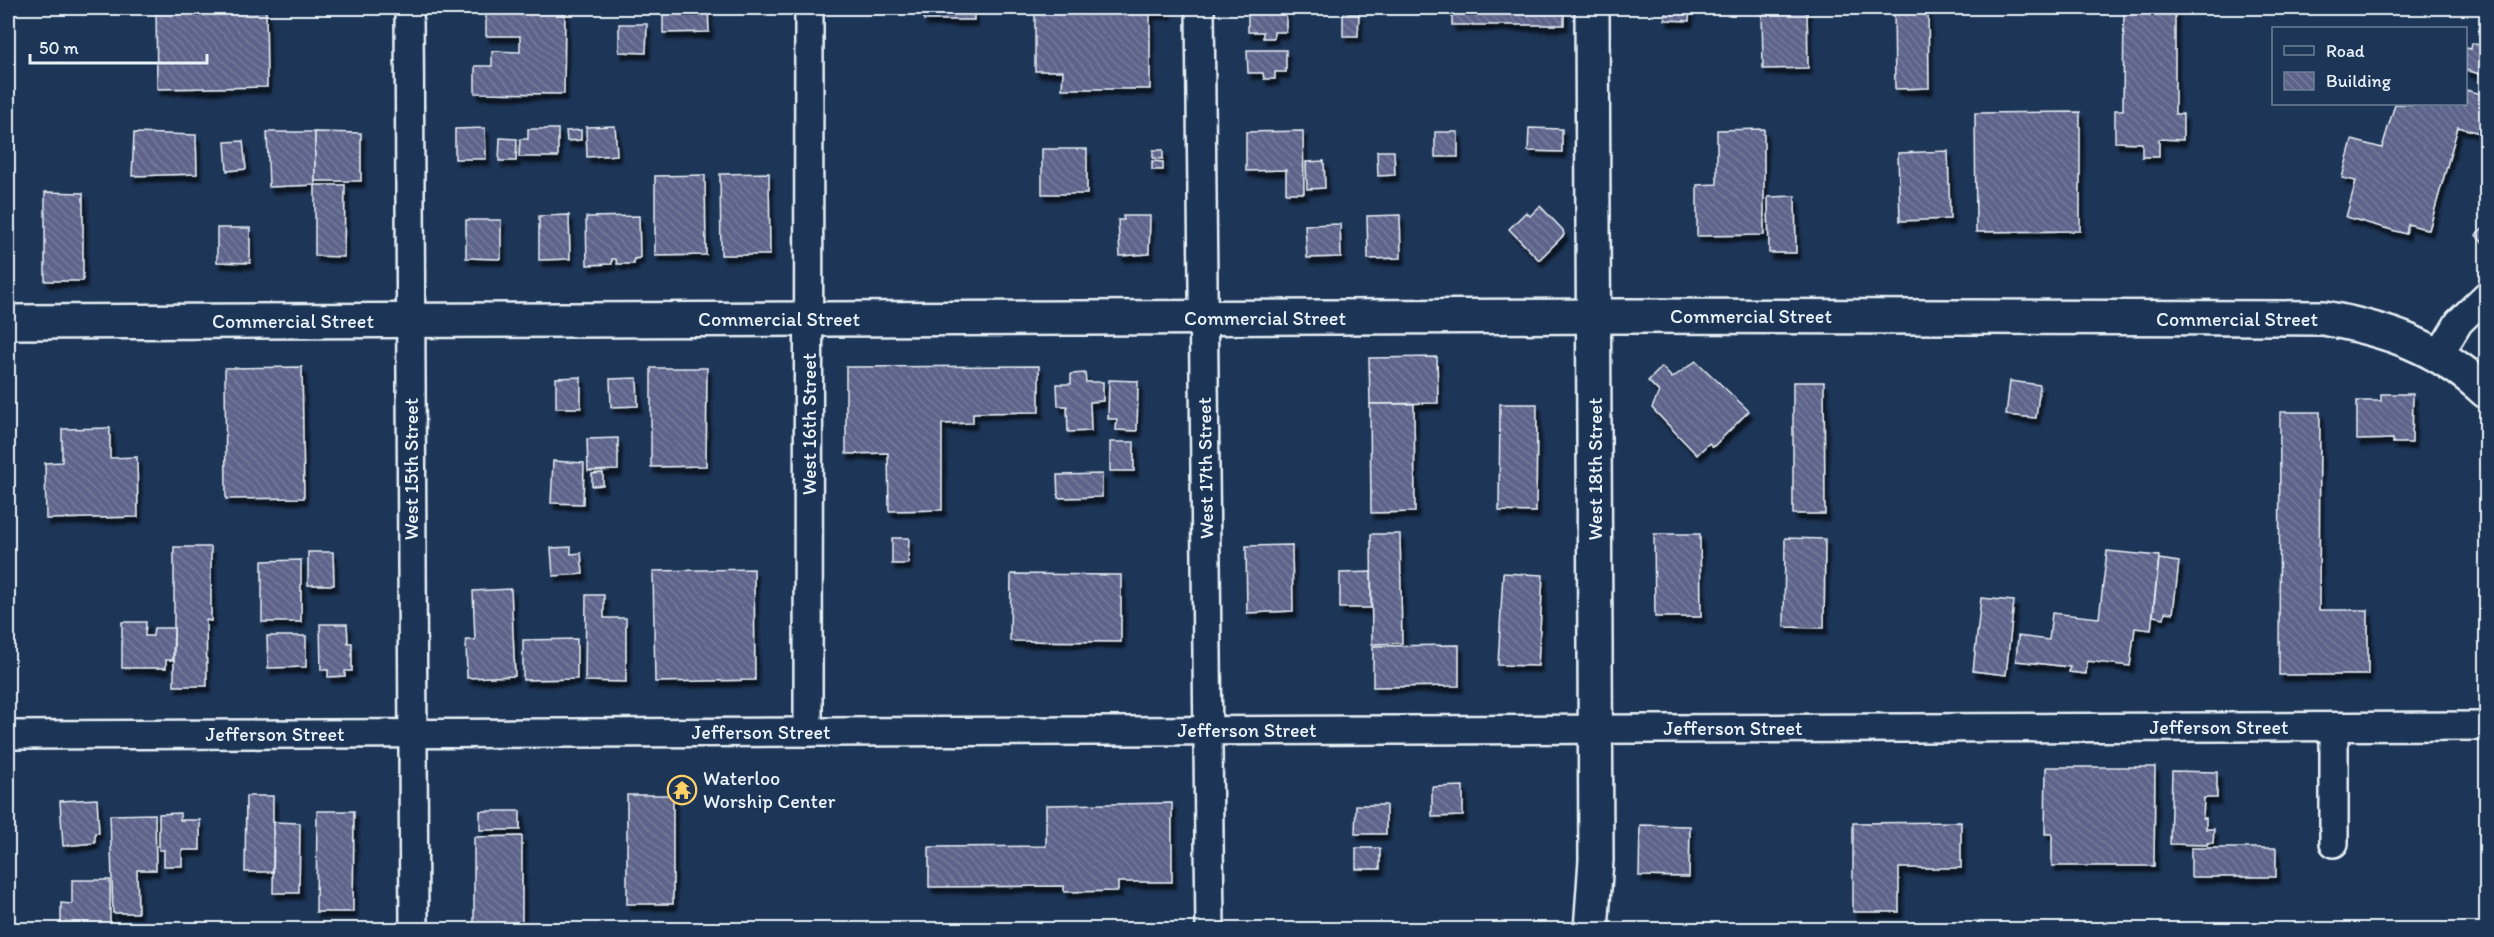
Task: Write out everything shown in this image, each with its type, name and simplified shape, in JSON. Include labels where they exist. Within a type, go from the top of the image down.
[{"type":"street","name":"West 15th Street","points":[[409,8],[414,930]]},
{"type":"street","name":"West 16th Street","points":[[808,732],[809,8]]},
{"type":"street","name":"West 17th Street","points":[[1200,8],[1210,930]]},
{"type":"street","name":"West 18th Street","points":[[1591,930],[1596,860],[1592,8]]},
{"type":"street","points":[[2439,356],[2459,322],[2487,296]]},
{"type":"street","name":"Commercial Street","points":[[8,322],[1595,316],[2324,318],[2372,327],[2404,339],[2439,356],[2487,391]]},
{"type":"street","name":"Jefferson Street","points":[[8,735],[2487,726]]},
{"type":"street","points":[[2334,727],[2334,843]]},
{"type":"building","points":[[156,8],[266,8],[267,87],[157,89]]},
{"type":"building","points":[[486,8],[565,8],[564,94],[475,93],[475,66],[492,66],[492,51],[520,52],[520,36],[486,36]]},
{"type":"building","points":[[663,8],[708,8],[709,32],[663,33]]},
{"type":"building","points":[[924,8],[974,8],[974,20],[924,20]]},
{"type":"building","points":[[1035,8],[1168,8],[1168,13],[1150,13],[1150,89],[1062,89],[1063,71],[1035,71]]},
{"type":"building","points":[[1452,8],[1564,8],[1564,25],[1452,25]]},
{"type":"building","points":[[1666,8],[1690,8],[1689,21],[1665,20]]},
{"type":"building","points":[[1762,8],[1807,8],[1808,68],[1763,69]]},
{"type":"building","points":[[1894,8],[1928,8],[1929,88],[1895,89]]},
{"type":"building","points":[[2124,8],[2175,8],[2175,114],[2183,114],[2183,140],[2159,139],[2159,157],[2142,157],[2142,143],[2115,142],[2115,110],[2123,110]]},
{"type":"building","points":[[1286,9],[1286,32],[1274,32],[1274,38],[1263,38],[1263,32],[1248,32],[1248,10]]},
{"type":"building","points":[[1343,14],[1359,14],[1358,36],[1343,36]]},
{"type":"building","points":[[619,24],[647,24],[646,53],[619,52]]},
{"type":"building","points":[[2472,43],[2486,47],[2486,76],[2467,70],[2467,48],[2471,49]]},
{"type":"building","points":[[1247,50],[1286,50],[1286,72],[1275,72],[1275,79],[1264,79],[1263,73],[1248,73]]},
{"type":"building","points":[[2467,90],[2486,95],[2486,109],[2480,133],[2458,127],[2429,230],[2408,224],[2406,234],[2346,217],[2356,181],[2342,178],[2352,140],[2382,148],[2395,105],[2467,105]]},
{"type":"building","points":[[2080,112],[2080,231],[1976,232],[1975,113]]},
{"type":"building","points":[[615,126],[617,155],[587,157],[586,127]]},
{"type":"building","points":[[485,128],[486,159],[455,159],[455,129]]},
{"type":"building","points":[[1529,128],[1562,129],[1562,152],[1528,151]]},
{"type":"building","points":[[528,129],[558,129],[558,157],[519,157],[520,139],[528,139]]},
{"type":"building","points":[[1764,129],[1764,235],[1697,236],[1697,185],[1717,184],[1717,130]]},
{"type":"building","points":[[581,130],[581,140],[567,141],[566,131]]},
{"type":"building","points":[[1303,131],[1304,193],[1286,193],[1286,170],[1246,171],[1246,132]]},
{"type":"building","points":[[267,132],[315,132],[315,185],[269,187]]},
{"type":"building","points":[[315,132],[361,133],[361,181],[315,181]]},
{"type":"building","points":[[1435,132],[1458,132],[1458,157],[1435,157]]},
{"type":"building","points":[[134,133],[196,135],[197,174],[132,176]]},
{"type":"building","points":[[500,138],[517,139],[516,161],[499,161]]},
{"type":"building","points":[[243,141],[246,169],[227,171],[225,142]]},
{"type":"building","points":[[1042,149],[1087,149],[1087,194],[1042,194]]},
{"type":"building","points":[[1153,150],[1163,150],[1163,159],[1153,158]]},
{"type":"building","points":[[1377,151],[1394,151],[1395,175],[1378,176]]},
{"type":"building","points":[[1948,151],[1950,219],[1900,221],[1898,153]]},
{"type":"building","points":[[1152,161],[1163,162],[1163,170],[1152,170]]},
{"type":"building","points":[[1324,161],[1325,188],[1307,189],[1306,162]]},
{"type":"building","points":[[769,173],[770,255],[721,255],[720,174]]},
{"type":"building","points":[[705,175],[706,255],[655,256],[655,176]]},
{"type":"building","points":[[315,185],[345,185],[344,257],[315,256]]},
{"type":"building","points":[[45,192],[83,193],[83,281],[45,281]]},
{"type":"building","points":[[1795,196],[1796,253],[1769,253],[1768,197]]},
{"type":"building","points":[[1540,206],[1563,230],[1564,235],[1539,260],[1509,229],[1526,212],[1530,216]]},
{"type":"building","points":[[569,215],[570,259],[539,260],[539,216]]},
{"type":"building","points":[[1400,215],[1401,258],[1368,259],[1367,216]]},
{"type":"building","points":[[639,216],[640,258],[634,259],[634,264],[617,264],[616,259],[612,259],[612,264],[587,265],[586,217]]},
{"type":"building","points":[[1123,216],[1150,216],[1149,254],[1120,256],[1118,220],[1124,220]]},
{"type":"building","points":[[466,220],[501,220],[501,259],[466,258]]},
{"type":"building","points":[[1340,224],[1341,257],[1307,258],[1305,225]]},
{"type":"building","points":[[2486,226],[2486,247],[2476,235]]},
{"type":"building","points":[[217,228],[250,228],[250,263],[217,262]]},
{"type":"building","points":[[1437,357],[1438,403],[1370,404],[1369,358]]},
{"type":"building","points":[[1696,361],[1749,411],[1713,447],[1709,443],[1697,455],[1652,408],[1659,392],[1648,381],[1662,367],[1672,378]]},
{"type":"building","points":[[1039,366],[1039,412],[973,413],[973,423],[942,424],[942,510],[889,511],[888,453],[846,454],[846,367]]},
{"type":"building","points":[[302,367],[304,498],[226,499],[225,368]]},
{"type":"building","points":[[651,368],[707,368],[706,466],[651,467]]},
{"type":"building","points":[[1085,373],[1086,382],[1103,382],[1103,401],[1090,402],[1091,431],[1068,432],[1067,406],[1058,406],[1057,384],[1071,384],[1071,374]]},
{"type":"building","points":[[581,377],[581,408],[556,408],[556,378]]},
{"type":"building","points":[[637,378],[638,406],[611,407],[610,379]]},
{"type":"building","points":[[1109,380],[1138,381],[1137,431],[1116,430],[1117,419],[1108,419]]},
{"type":"building","points":[[2010,381],[2040,385],[2036,418],[2006,415]]},
{"type":"building","points":[[1793,382],[1824,382],[1825,514],[1793,514]]},
{"type":"building","points":[[2381,394],[2413,394],[2412,443],[2393,443],[2393,439],[2357,440],[2357,401],[2381,401]]},
{"type":"building","points":[[1370,404],[1414,404],[1415,512],[1371,513]]},
{"type":"building","points":[[1500,404],[1537,404],[1536,512],[1499,511]]},
{"type":"building","points":[[2280,412],[2320,412],[2319,610],[2368,610],[2368,675],[2279,675]]},
{"type":"building","points":[[110,428],[110,458],[137,457],[138,517],[46,519],[45,463],[62,462],[62,429]]},
{"type":"building","points":[[618,438],[618,470],[588,471],[587,439]]},
{"type":"building","points":[[1110,442],[1134,442],[1134,471],[1110,471]]},
{"type":"building","points":[[553,461],[584,463],[583,504],[551,503]]},
{"type":"building","points":[[603,473],[603,485],[592,486],[592,474]]},
{"type":"building","points":[[1102,474],[1102,497],[1058,498],[1057,475]]},
{"type":"building","points":[[1371,534],[1400,534],[1402,643],[1372,644]]},
{"type":"building","points":[[1654,534],[1700,534],[1701,617],[1655,617]]},
{"type":"building","points":[[892,538],[909,538],[908,564],[892,564]]},
{"type":"building","points":[[1785,538],[1825,539],[1824,628],[1784,627]]},
{"type":"building","points":[[1292,545],[1293,611],[1247,613],[1246,546]]},
{"type":"building","points":[[174,547],[211,547],[211,621],[206,620],[207,686],[174,686]]},
{"type":"building","points":[[571,547],[571,554],[581,553],[583,574],[553,576],[551,548]]},
{"type":"building","points":[[2107,551],[2159,556],[2151,630],[2135,628],[2130,666],[2087,661],[2086,674],[2069,672],[2070,667],[2016,661],[2018,636],[2049,640],[2052,613],[2099,618]]},
{"type":"building","points":[[308,552],[333,552],[334,585],[308,585]]},
{"type":"building","points":[[2159,559],[2179,562],[2173,613],[2165,612],[2164,618],[2153,616]]},
{"type":"building","points":[[301,560],[301,622],[262,622],[262,561]]},
{"type":"building","points":[[754,569],[755,680],[655,682],[653,571]]},
{"type":"building","points":[[1371,572],[1371,608],[1340,608],[1340,573]]},
{"type":"building","points":[[1503,573],[1543,575],[1538,666],[1498,665]]},
{"type":"building","points":[[1011,574],[1121,575],[1121,642],[1010,641]]},
{"type":"building","points":[[511,589],[515,676],[467,678],[466,640],[475,640],[473,591]]},
{"type":"building","points":[[586,595],[604,595],[604,618],[626,618],[626,682],[585,681]]},
{"type":"building","points":[[1981,598],[2014,601],[2006,675],[1973,671]]},
{"type":"building","points":[[122,622],[146,622],[145,636],[153,636],[154,628],[174,628],[173,660],[166,660],[166,668],[122,668]]},
{"type":"building","points":[[320,624],[347,624],[348,643],[352,643],[352,671],[345,671],[345,676],[328,677],[328,670],[321,670]]},
{"type":"building","points":[[267,636],[306,636],[306,667],[268,668]]},
{"type":"building","points":[[577,639],[577,679],[523,680],[523,640]]},
{"type":"building","points":[[1459,645],[1459,686],[1373,687],[1373,646]]},
{"type":"building","points":[[2046,767],[2155,767],[2154,866],[2052,866],[2052,834],[2045,834]]},
{"type":"building","points":[[2172,771],[2217,772],[2217,798],[2204,798],[2203,818],[2206,818],[2206,829],[2214,829],[2213,843],[2207,843],[2207,845],[2170,844]]},
{"type":"building","points":[[1463,786],[1463,816],[1432,817],[1432,787]]},
{"type":"building","points":[[627,795],[673,795],[673,904],[627,904]]},
{"type":"building","points":[[246,796],[273,796],[273,872],[245,872]]},
{"type":"building","points":[[97,799],[99,833],[95,833],[95,843],[63,846],[60,801]]},
{"type":"building","points":[[1172,803],[1172,882],[1118,882],[1118,891],[1064,892],[1064,886],[929,887],[929,847],[1046,846],[1046,805]]},
{"type":"building","points":[[1356,805],[1386,805],[1386,834],[1355,834]]},
{"type":"building","points":[[317,811],[354,811],[353,912],[316,912]]},
{"type":"building","points":[[480,811],[520,811],[520,830],[480,830]]},
{"type":"building","points":[[180,813],[180,820],[200,820],[200,850],[182,850],[182,866],[164,866],[164,850],[159,850],[159,814]]},
{"type":"building","points":[[155,814],[156,870],[137,870],[138,913],[113,913],[110,815]]},
{"type":"building","points":[[274,822],[300,823],[299,893],[273,893]]},
{"type":"building","points":[[1961,822],[1961,868],[1899,868],[1899,912],[1853,912],[1853,823]]},
{"type":"building","points":[[1640,825],[1690,826],[1689,877],[1639,876]]},
{"type":"building","points":[[522,836],[522,926],[474,927],[474,837]]},
{"type":"building","points":[[1356,848],[1380,848],[1380,869],[1356,869]]},
{"type":"building","points":[[2191,848],[2276,848],[2276,877],[2191,877]]},
{"type":"building","points":[[72,880],[110,880],[110,926],[61,926],[61,903],[72,904]]},
{"type":"place","name":"Waterloo Worship Center","points":[[682,790]]}]
